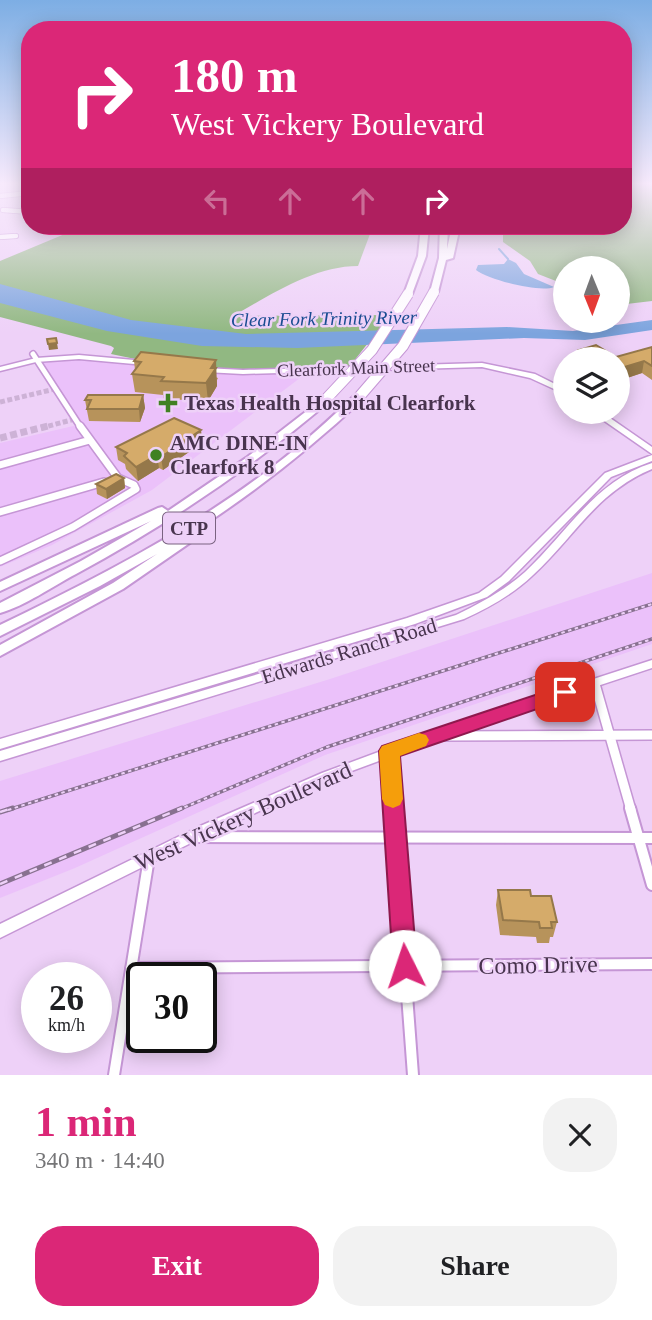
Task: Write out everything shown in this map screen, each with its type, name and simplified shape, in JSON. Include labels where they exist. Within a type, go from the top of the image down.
[{"type":"highway","name":"CTP","points":[[0,609],[125,542],[234,473],[326,399],[371,352],[396,317],[418,267],[425,235]]},
{"type":"highway","name":"CTP","points":[[0,631],[162,545],[295,455],[359,397],[408,339],[434,292],[440,273],[444,235]]},
{"type":"highway","points":[[440,273],[448,260],[454,235]]},
{"type":"highway","points":[[0,651],[71,614],[138,572],[218,518],[295,455]]},
{"type":"highway","points":[[0,587],[128,528],[234,473]]},
{"type":"street","points":[[0,237],[16,236]]},
{"type":"street","points":[[0,561],[73,527],[134,492],[136,486],[118,478],[34,357]]},
{"type":"street","points":[[0,367],[34,357],[95,357],[155,365]]},
{"type":"street","name":"Clearfork Main Street","points":[[201,370],[243,372],[482,365],[531,376],[553,386]]},
{"type":"street","points":[[613,424],[652,451]]},
{"type":"street","points":[[0,465],[90,440]]},
{"type":"street","name":"Edwards Ranch Road","points":[[0,744],[483,595],[505,579],[608,475],[652,458]]},
{"type":"street","name":"Edwards Ranch Road","points":[[0,756],[447,622],[499,599],[530,573],[610,486],[652,466]]},
{"type":"street","points":[[0,512],[118,478]]},
{"type":"street","points":[[586,495],[598,499]]},
{"type":"street","points":[[438,611],[447,622]]},
{"type":"street","name":"West Vickery Boulevard","points":[[0,931],[192,837],[294,790],[389,751],[652,664]]},
{"type":"street","points":[[594,684],[652,885]]},
{"type":"street","points":[[432,736],[652,735]]},
{"type":"street","points":[[389,751],[413,1075]]},
{"type":"street","points":[[192,837],[652,838]]},
{"type":"street","points":[[132,962],[149,858]]},
{"type":"street","name":"Como Drive","points":[[217,967],[652,964]]},
{"type":"street","points":[[114,1075],[126,999]]},
{"type":"shaded area","points":[[69,358],[221,374],[299,372],[300,378],[152,490],[52,545],[0,567],[0,443],[82,424],[43,362]]},
{"type":"shaded area","points":[[652,573],[652,644],[325,755],[75,868],[0,898],[0,781],[330,679]]},
{"type":"green space","points":[[652,234],[652,301],[630,304],[630,256],[553,256],[553,280],[538,274],[530,261],[503,242],[503,235]]},
{"type":"green space","points":[[62,235],[370,235],[358,266],[342,267],[309,276],[233,316],[390,315],[350,366],[231,370],[145,361],[111,354],[114,348],[111,346],[0,317],[0,261]]},
{"type":"water","points":[[508,259],[516,263],[524,274],[553,287],[515,284],[492,278],[476,270],[478,265],[504,264]]},
{"type":"water","points":[[0,284],[131,320],[246,334],[507,327],[553,330],[553,333],[630,333],[630,323],[652,320],[652,330],[585,340],[524,338],[297,348],[202,346],[107,331],[0,303]]},
{"type":"building","points":[[56,338],[57,343],[48,344],[47,339]]},
{"type":"building","points":[[652,347],[652,366],[644,361],[630,365],[630,353]]},
{"type":"building","points":[[141,352],[216,360],[211,368],[216,368],[206,383],[161,381],[164,377],[132,374],[141,362],[134,361]]},
{"type":"building","points":[[88,395],[143,395],[139,409],[87,409],[91,400],[85,400]]},
{"type":"building","points":[[174,418],[201,430],[161,457],[157,455],[136,467],[124,456],[127,453],[116,447]]},
{"type":"building","points":[[116,474],[124,478],[106,489],[96,484]]},
{"type":"building","points":[[498,890],[530,890],[531,896],[551,896],[557,922],[551,922],[552,928],[540,928],[539,922],[503,920]]},
{"type":"waterway","points":[[499,249],[508,259]]},
{"type":"tunnel","points":[[0,402],[55,389]]},
{"type":"tunnel","points":[[41,428],[75,419]]},
{"type":"tunnel","points":[[0,438],[48,426]]},
{"type":"railway","points":[[8,810],[652,604]]},
{"type":"railway","points":[[178,810],[327,747],[652,639]]},
{"type":"railway","points":[[0,812],[13,808]]},
{"type":"railway","points":[[0,884],[182,808]]},
{"type":"slow traffic","points":[[393,799],[389,751],[419,740]]},
{"type":"place","name":"Texas Health Hospital Clearfork","points":[[168,403]]},
{"type":"place","name":"AMC DINE-IN Clearfork 8","points":[[156,455]]},
{"type":"route","points":[[405,966],[389,751],[565,692]]},
{"type":"water label","name":"Clear Fork Trinity River","points":[[324,318]]}]
